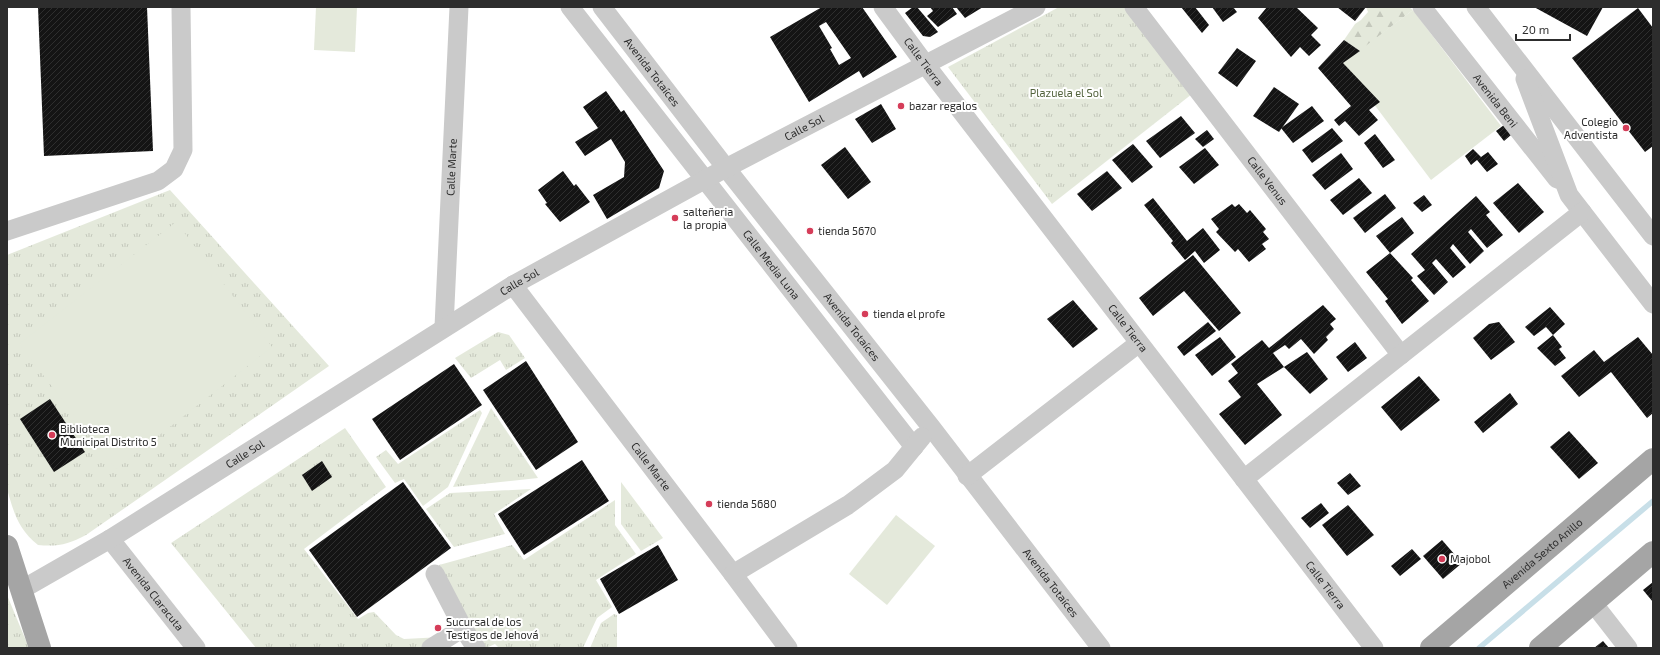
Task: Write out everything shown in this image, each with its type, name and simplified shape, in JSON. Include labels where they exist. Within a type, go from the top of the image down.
[{"type":"main road","name":"Avenida Sexto Anillo","points":[[1431,648],[1653,459]]},
{"type":"main road","points":[[8,549],[40,648]]},
{"type":"main road","points":[[1540,648],[1653,552]]},
{"type":"street","points":[[7,231],[158,181],[174,169],[184,150],[181,7]]},
{"type":"street","name":"Calle Marte","points":[[444,327],[459,7]]},
{"type":"street","name":"Calle Media Luna","points":[[570,7],[914,447]]},
{"type":"street","name":"Avenida Totaíces","points":[[602,7],[726,168],[931,427],[967,476],[1101,648]]},
{"type":"street","name":"Calle Tierra","points":[[883,7],[1374,648]]},
{"type":"street","name":"Calle Sol","points":[[21,590],[110,539],[444,327],[513,285],[726,168],[1036,7]]},
{"type":"street","name":"Calle Venus","points":[[1134,7],[1401,355]]},
{"type":"street","name":"Avenida Beni","points":[[1422,7],[1653,304]]},
{"type":"street","name":"Avenida Beni","points":[[1476,7],[1653,236]]},
{"type":"street","name":"Avenida Beni","points":[[1517,60],[1569,195]]},
{"type":"street","points":[[1244,479],[1582,212]]},
{"type":"street","name":"Calle Marte","points":[[513,285],[788,648]]},
{"type":"street","points":[[967,476],[1139,343]]},
{"type":"street","points":[[733,574],[848,505],[895,470],[931,427]]},
{"type":"street","name":"Avenida Claracuta","points":[[110,539],[196,648]]},
{"type":"street","points":[[435,574],[463,628],[476,648]]},
{"type":"street","points":[[1593,603],[1628,648]]},
{"type":"street","points":[[430,648],[463,628]]},
{"type":"green space","points":[[316,7],[357,7],[355,52],[314,50]]},
{"type":"green space","name":"Plazuela el Sol","points":[[1059,7],[1129,7],[1192,94],[1052,204],[948,67]]},
{"type":"green space","points":[[1366,7],[1409,7],[1413,10],[1360,51],[1344,40],[1355,24],[1368,12]]},
{"type":"green space","points":[[1413,10],[1501,126],[1431,180],[1343,63]]},
{"type":"green space","points":[[170,190],[329,366],[86,535],[74,541],[63,544],[52,546],[38,545],[21,527],[7,489],[7,255]]},
{"type":"green space","points":[[176,222],[272,347],[116,469],[19,344]]},
{"type":"green space","points":[[498,332],[509,335],[525,358],[506,370],[500,360],[471,378],[455,358]]},
{"type":"green space","points":[[491,408],[538,478],[453,487]]},
{"type":"green space","points":[[480,410],[482,413],[448,487],[423,506],[404,479],[395,483],[376,457],[386,450],[398,464]]},
{"type":"green space","points":[[345,428],[386,487],[304,549],[358,619],[368,613],[374,612],[396,635],[404,639],[442,637],[425,648],[256,648],[171,543]]},
{"type":"green space","points":[[621,482],[663,538],[641,551],[621,524]]},
{"type":"green space","points":[[531,489],[494,514],[505,534],[454,547],[426,509],[450,493]]},
{"type":"green space","points":[[615,500],[615,525],[636,554],[596,580],[612,607],[597,618],[583,648],[499,648],[495,644],[486,648],[481,648],[471,624],[439,565],[512,545],[524,560]]},
{"type":"green space","points":[[896,515],[935,546],[887,605],[849,574]]},
{"type":"green space","points":[[7,595],[29,648],[7,648]]},
{"type":"green space","points":[[614,614],[617,615],[617,648],[590,648],[601,623]]},
{"type":"building","points":[[38,7],[147,7],[153,151],[44,156]]},
{"type":"building","points":[[822,7],[862,7],[897,57],[863,78],[859,71],[809,102],[770,37]],"holes":[[[826,22],[851,58],[839,65],[830,49],[832,48],[819,26]]]},
{"type":"building","points":[[913,7],[917,7],[938,32],[930,37],[923,36],[905,13]]},
{"type":"building","points":[[930,7],[952,7],[957,14],[938,27],[927,16],[933,11]]},
{"type":"building","points":[[956,7],[983,7],[965,18]]},
{"type":"building","points":[[1181,7],[1195,7],[1209,25],[1202,33]]},
{"type":"building","points":[[1212,7],[1233,7],[1237,12],[1223,22]]},
{"type":"building","points":[[1267,7],[1296,7],[1318,28],[1311,35],[1321,45],[1309,56],[1300,47],[1291,57],[1258,18]]},
{"type":"building","points":[[1337,7],[1366,7],[1355,21]]},
{"type":"building","points":[[1534,7],[1603,7],[1587,36]]},
{"type":"building","name":"Colegio Adventista","points":[[1638,8],[1653,28],[1653,146],[1645,152],[1572,58]]},
{"type":"building","points":[[1344,40],[1360,51],[1343,63],[1380,102],[1369,110],[1378,120],[1359,136],[1345,121],[1339,126],[1334,120],[1351,106],[1318,68]]},
{"type":"building","points":[[1237,48],[1256,61],[1237,87],[1218,73]]},
{"type":"building","points":[[1274,87],[1299,104],[1279,132],[1253,116]]},
{"type":"building","points":[[606,91],[621,112],[624,110],[664,171],[659,188],[607,219],[593,195],[624,177],[625,162],[611,139],[585,156],[575,142],[598,128],[583,107]]},
{"type":"building","points":[[881,104],[896,129],[872,143],[855,119]]},
{"type":"building","points":[[1312,106],[1324,121],[1293,143],[1281,128]]},
{"type":"building","points":[[1181,116],[1195,133],[1160,158],[1146,141]]},
{"type":"building","points":[[1504,125],[1511,135],[1504,141],[1496,131]]},
{"type":"building","points":[[1332,128],[1343,141],[1312,163],[1302,150]]},
{"type":"building","points":[[1207,130],[1214,139],[1203,147],[1195,139]]},
{"type":"building","points":[[1375,134],[1395,160],[1383,168],[1364,143]]},
{"type":"building","points":[[1133,144],[1153,167],[1132,183],[1112,160]]},
{"type":"building","points":[[845,147],[871,182],[848,199],[821,165]]},
{"type":"building","points":[[1205,148],[1219,165],[1194,184],[1179,167]]},
{"type":"building","points":[[1473,149],[1481,157],[1488,152],[1498,164],[1487,172],[1477,160],[1471,165],[1465,156]]},
{"type":"building","points":[[1341,153],[1353,169],[1325,190],[1312,175]]},
{"type":"building","points":[[563,171],[574,186],[576,184],[590,202],[560,222],[545,204],[547,203],[538,190]]},
{"type":"building","points":[[1107,171],[1122,188],[1092,211],[1077,194]]},
{"type":"building","points":[[1359,178],[1372,193],[1343,215],[1330,200]]},
{"type":"building","points":[[1518,183],[1544,212],[1519,233],[1493,203]]},
{"type":"building","points":[[1385,194],[1396,208],[1365,233],[1353,218]]},
{"type":"building","points":[[1424,195],[1432,205],[1422,212],[1413,203]]},
{"type":"building","points":[[1476,196],[1490,212],[1486,215],[1503,235],[1487,248],[1471,229],[1468,232],[1484,251],[1470,264],[1453,244],[1450,248],[1466,267],[1453,278],[1436,259],[1432,263],[1448,282],[1434,295],[1417,276],[1425,270],[1411,254]]},
{"type":"building","points":[[1153,198],[1187,241],[1203,228],[1220,250],[1204,263],[1195,251],[1185,260],[1171,243],[1173,241],[1144,205]]},
{"type":"building","points":[[1232,204],[1235,207],[1239,204],[1247,213],[1250,210],[1266,229],[1263,232],[1269,239],[1262,244],[1266,249],[1249,262],[1238,249],[1235,252],[1216,232],[1219,229],[1211,219]]},
{"type":"building","points":[[1402,217],[1414,233],[1390,253],[1376,236]]},
{"type":"building","points":[[1390,253],[1413,278],[1411,280],[1429,301],[1402,324],[1385,301],[1388,299],[1366,272]]},
{"type":"building","points":[[1193,255],[1241,313],[1219,331],[1184,291],[1153,316],[1139,298]]},
{"type":"building","points":[[1073,300],[1098,329],[1073,348],[1047,319]]},
{"type":"building","points":[[1323,305],[1336,319],[1330,324],[1334,329],[1326,337],[1328,340],[1314,354],[1301,339],[1289,349],[1285,345],[1273,353],[1284,367],[1257,384],[1282,415],[1245,445],[1219,414],[1241,397],[1228,381],[1238,373],[1231,364],[1262,340],[1269,348]]},
{"type":"building","points":[[1550,307],[1565,324],[1553,335],[1546,327],[1534,336],[1525,327]]},
{"type":"building","points":[[1208,322],[1216,331],[1184,356],[1177,347]]},
{"type":"building","points":[[1499,322],[1515,342],[1491,360],[1473,338],[1489,324]]},
{"type":"building","points":[[1553,335],[1562,347],[1559,349],[1566,358],[1555,366],[1537,348]]},
{"type":"building","points":[[1220,337],[1236,357],[1212,376],[1195,355]]},
{"type":"building","points":[[1638,337],[1653,355],[1653,413],[1647,418],[1611,372],[1579,397],[1561,376],[1594,350],[1604,362]]},
{"type":"building","points":[[1355,342],[1367,358],[1348,372],[1336,357]]},
{"type":"building","points":[[1307,352],[1328,379],[1310,394],[1284,367]]},
{"type":"building","points":[[526,361],[578,442],[536,470],[483,390]]},
{"type":"building","points":[[454,364],[482,405],[400,460],[372,419]]},
{"type":"building","points":[[1419,376],[1440,400],[1401,431],[1381,407]]},
{"type":"building","points":[[1510,393],[1518,404],[1483,433],[1474,422]]},
{"type":"building","name":"Biblioteca Municipal Distrito 5","points":[[50,399],[85,452],[54,472],[20,419]]},
{"type":"building","points":[[1569,431],[1598,463],[1579,479],[1550,447]]},
{"type":"building","points":[[582,460],[609,501],[524,555],[498,514]]},
{"type":"building","points":[[322,461],[332,477],[312,491],[302,475]]},
{"type":"building","points":[[1350,473],[1361,486],[1348,495],[1337,483]]},
{"type":"building","points":[[403,482],[451,548],[357,617],[309,550]]},
{"type":"building","points":[[1321,503],[1329,513],[1310,528],[1301,518]]},
{"type":"building","points":[[1348,505],[1374,535],[1347,556],[1322,525]]},
{"type":"building","name":"Majobol","points":[[1442,540],[1462,563],[1443,579],[1423,556]]},
{"type":"building","points":[[658,545],[678,580],[619,614],[600,579]]},
{"type":"building","points":[[1412,549],[1421,559],[1400,576],[1391,566]]},
{"type":"building","points":[[1653,582],[1653,602],[1643,590]]},
{"type":"building","points":[[1603,641],[1609,648],[1594,648]]},
{"type":"waterway","points":[[1479,648],[1653,501]]},
{"type":"place","name":"bazar regalos","points":[[901,106]]},
{"type":"place","name":"Colegio Adventista","points":[[1626,128]]},
{"type":"place","name":"salteñeria la propia","points":[[675,218]]},
{"type":"place","name":"tienda 5670","points":[[810,231]]},
{"type":"place","name":"tienda el profe","points":[[865,314]]},
{"type":"place","name":"Biblioteca Municipal Distrito 5","points":[[52,435]]},
{"type":"place","name":"tienda 5680","points":[[709,504]]},
{"type":"place","name":"Majobol","points":[[1442,559]]},
{"type":"place","name":"Sucursal de los Testigos de Jehová","points":[[438,628]]}]
